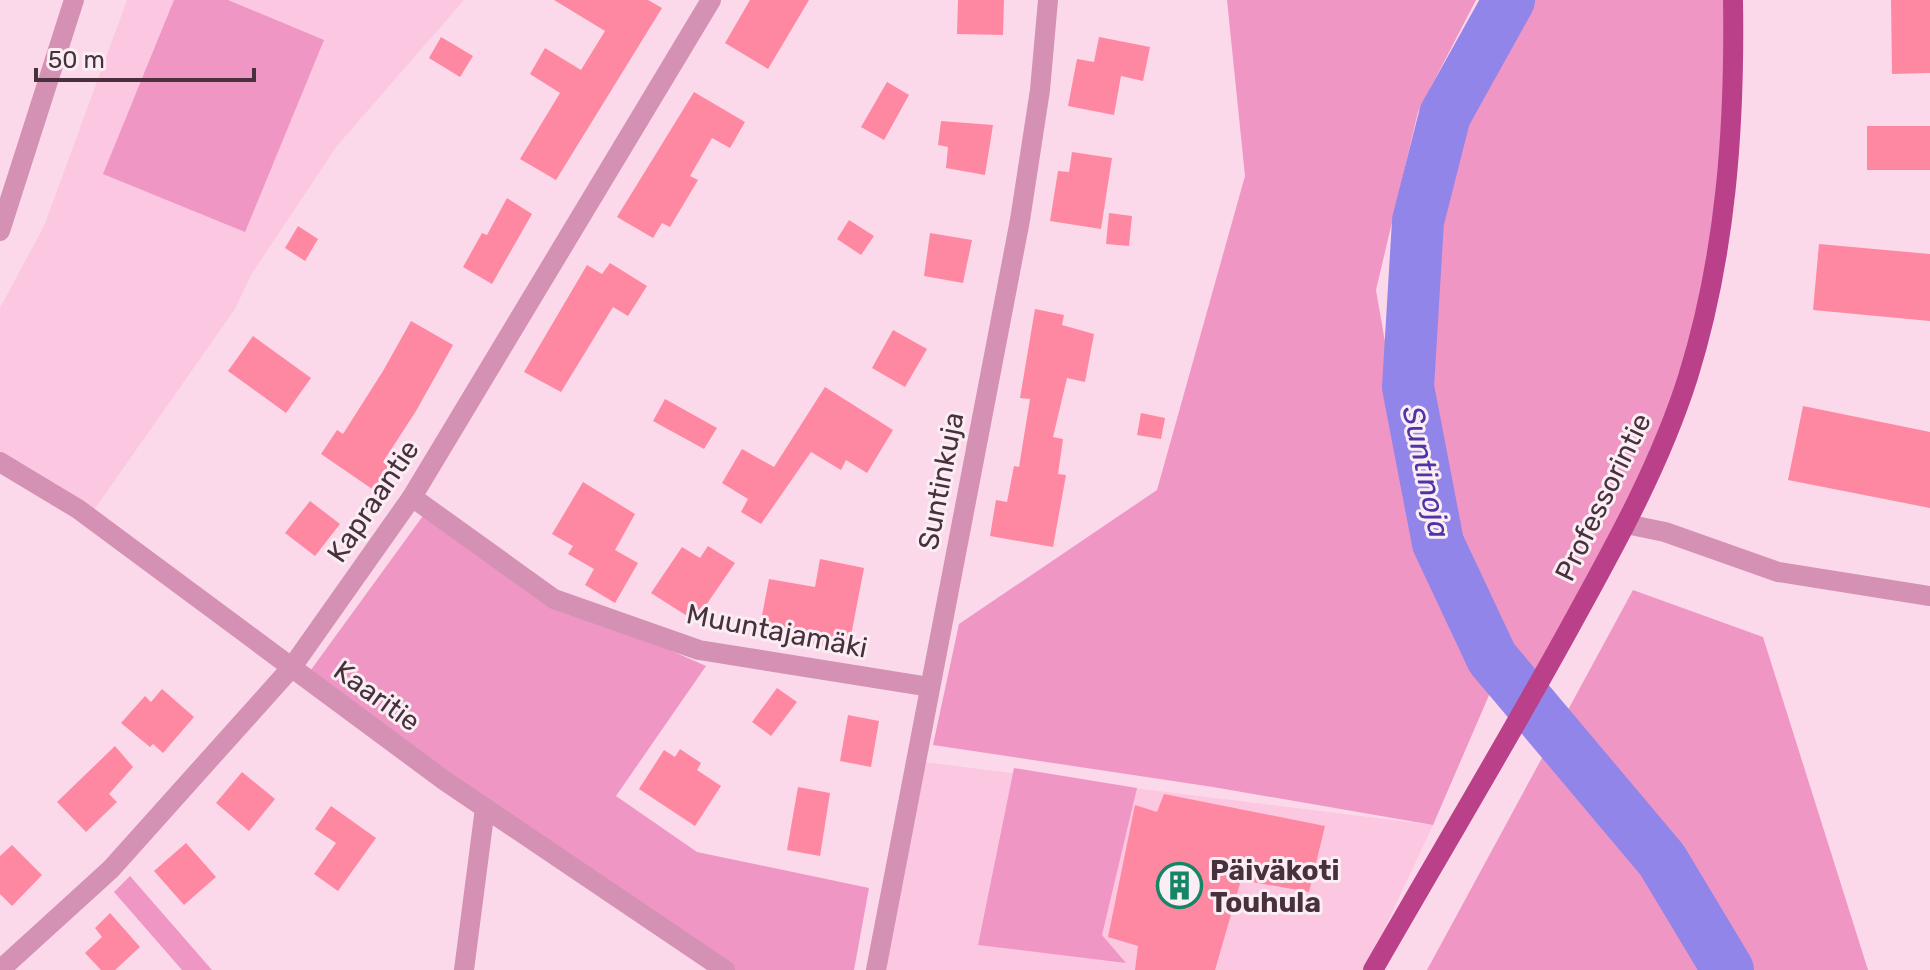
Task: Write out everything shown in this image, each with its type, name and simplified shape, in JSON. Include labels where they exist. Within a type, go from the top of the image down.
[{"type":"main road","name":"Professorintie","points":[[1373,970],[1538,686],[1626,524],[1658,458],[1688,378],[1715,276],[1728,175],[1733,0]]},
{"type":"street","points":[[0,231],[74,0]]},
{"type":"street","name":"Kapraantie","points":[[0,970],[111,869],[292,667],[412,497],[711,0]]},
{"type":"street","name":"Suntinkuja","points":[[876,970],[1020,220],[1040,90],[1048,0]]},
{"type":"street","name":"Kaaritie","points":[[0,462],[78,509],[485,808],[725,970]]},
{"type":"street","name":"Muuntajamäki","points":[[412,497],[554,599],[699,650],[930,687]]},
{"type":"street","points":[[1626,524],[1665,532],[1778,572],[1930,596]]},
{"type":"street","points":[[464,970],[485,808]]},
{"type":"shaded area","points":[[127,0],[464,0],[336,147],[251,275],[235,309],[89,517],[0,462],[0,308],[44,226]]},
{"type":"shaded area","points":[[174,0],[228,0],[324,40],[245,232],[103,174]]},
{"type":"shaded area","points":[[1227,0],[1476,0],[1418,112],[1376,290],[1417,527],[1493,686],[1433,825],[1213,787],[933,745],[959,624],[1157,490],[1245,176]]},
{"type":"shaded area","points":[[1509,0],[1733,0],[1728,175],[1688,378],[1538,686],[1492,658],[1408,387],[1418,221],[1445,115]]},
{"type":"shaded area","points":[[428,509],[554,599],[706,666],[616,796],[697,852],[869,888],[854,970],[727,970],[305,678]]},
{"type":"shaded area","points":[[1633,590],[1763,637],[1868,970],[1427,970]]},
{"type":"shaded area","points":[[915,761],[1433,825],[1365,970],[876,970]]},
{"type":"shaded area","points":[[1014,768],[1137,788],[1102,935],[1126,963],[978,945]]},
{"type":"shaded area","points":[[130,876],[212,970],[182,970],[114,892]]},
{"type":"building","points":[[554,0],[648,0],[662,8],[556,180],[520,159],[560,93],[530,74],[545,48],[581,70],[605,31]]},
{"type":"building","points":[[750,0],[809,0],[768,69],[725,43]]},
{"type":"building","points":[[958,0],[1004,0],[1003,35],[957,34]]},
{"type":"building","points":[[1891,0],[1930,0],[1930,73],[1892,74]]},
{"type":"building","points":[[441,37],[473,56],[460,77],[429,58]]},
{"type":"building","points":[[1099,37],[1150,47],[1143,81],[1121,76],[1114,115],[1068,106],[1077,59],[1094,62]]},
{"type":"building","points":[[887,82],[909,95],[884,140],[861,127]]},
{"type":"building","points":[[694,92],[745,122],[730,148],[712,138],[690,176],[698,180],[670,227],[662,223],[653,238],[617,217]]},
{"type":"building","points":[[941,121],[993,125],[985,175],[946,168],[948,147],[938,145]]},
{"type":"building","points":[[1867,126],[1930,126],[1930,170],[1867,170]]},
{"type":"building","points":[[1072,152],[1112,158],[1101,229],[1050,221],[1058,171],[1069,172]]},
{"type":"building","points":[[507,198],[532,214],[492,284],[463,267],[482,233],[487,235]]},
{"type":"building","points":[[1109,213],[1132,216],[1129,246],[1106,244]]},
{"type":"building","points":[[849,220],[874,236],[861,255],[837,239]]},
{"type":"building","points":[[298,226],[318,239],[305,261],[285,248]]},
{"type":"building","points":[[930,233],[972,240],[963,283],[924,276]]},
{"type":"building","points":[[1819,244],[1930,254],[1930,321],[1813,310]]},
{"type":"building","points":[[610,263],[647,286],[628,316],[613,307],[561,392],[524,372],[587,265],[602,274]]},
{"type":"building","points":[[1035,309],[1064,315],[1062,325],[1094,334],[1085,382],[1067,378],[1053,437],[1063,439],[1058,474],[1066,475],[1053,547],[990,536],[996,500],[1007,502],[1014,466],[1019,467],[1030,399],[1020,398]]},
{"type":"building","points":[[411,321],[453,345],[383,462],[394,470],[378,493],[321,454],[337,430],[343,434]]},
{"type":"building","points":[[893,330],[927,349],[905,387],[872,368]]},
{"type":"building","points":[[253,336],[311,378],[286,413],[228,371]]},
{"type":"building","points":[[825,387],[893,430],[867,473],[846,460],[841,470],[811,452],[761,524],[741,512],[748,499],[722,483],[742,449],[774,467]]},
{"type":"building","points":[[665,399],[717,428],[704,449],[653,421]]},
{"type":"building","points":[[1803,406],[1930,432],[1930,508],[1788,480]]},
{"type":"building","points":[[1141,413],[1165,418],[1161,439],[1137,435]]},
{"type":"building","points":[[583,482],[635,514],[615,550],[638,563],[615,603],[585,585],[594,569],[568,554],[573,546],[552,534]]},
{"type":"building","points":[[310,501],[340,524],[315,556],[285,533]]},
{"type":"building","points":[[708,546],[735,563],[695,621],[651,593],[682,547],[700,558]]},
{"type":"building","points":[[820,559],[864,568],[848,651],[806,643],[808,634],[760,626],[769,579],[815,587]]},
{"type":"building","points":[[777,688],[797,702],[771,736],[752,722]]},
{"type":"building","points":[[162,689],[194,717],[163,753],[153,744],[150,747],[121,723],[145,696],[151,702]]},
{"type":"building","points":[[848,715],[879,721],[871,767],[840,761]]},
{"type":"building","points":[[115,746],[133,767],[109,794],[117,802],[86,832],[57,802]]},
{"type":"building","points":[[680,749],[701,763],[697,770],[721,786],[695,826],[639,789],[664,750],[675,757]]},
{"type":"building","points":[[242,772],[275,799],[249,831],[216,803]]},
{"type":"building","points":[[798,787],[830,793],[820,856],[787,850]]},
{"type":"building","name":"Päiväkoti Touhula","points":[[1164,794],[1325,826],[1309,892],[1241,880],[1215,970],[1135,970],[1138,946],[1108,937],[1135,805],[1157,812]]},
{"type":"building","points":[[331,806],[376,838],[338,891],[314,874],[336,843],[315,829]]},
{"type":"building","points":[[186,843],[216,877],[184,905],[154,871]]},
{"type":"building","points":[[12,845],[42,875],[12,906],[0,894],[0,856]]},
{"type":"building","points":[[110,913],[140,947],[115,970],[101,970],[85,953],[102,937],[95,928]]},
{"type":"waterway","name":"Suntinoja","points":[[1509,0],[1445,115],[1418,221],[1408,387],[1438,543],[1492,658],[1662,860],[1728,970]]},
{"type":"place","name":"Päiväkoti Touhula","points":[[1179,886]]}]
